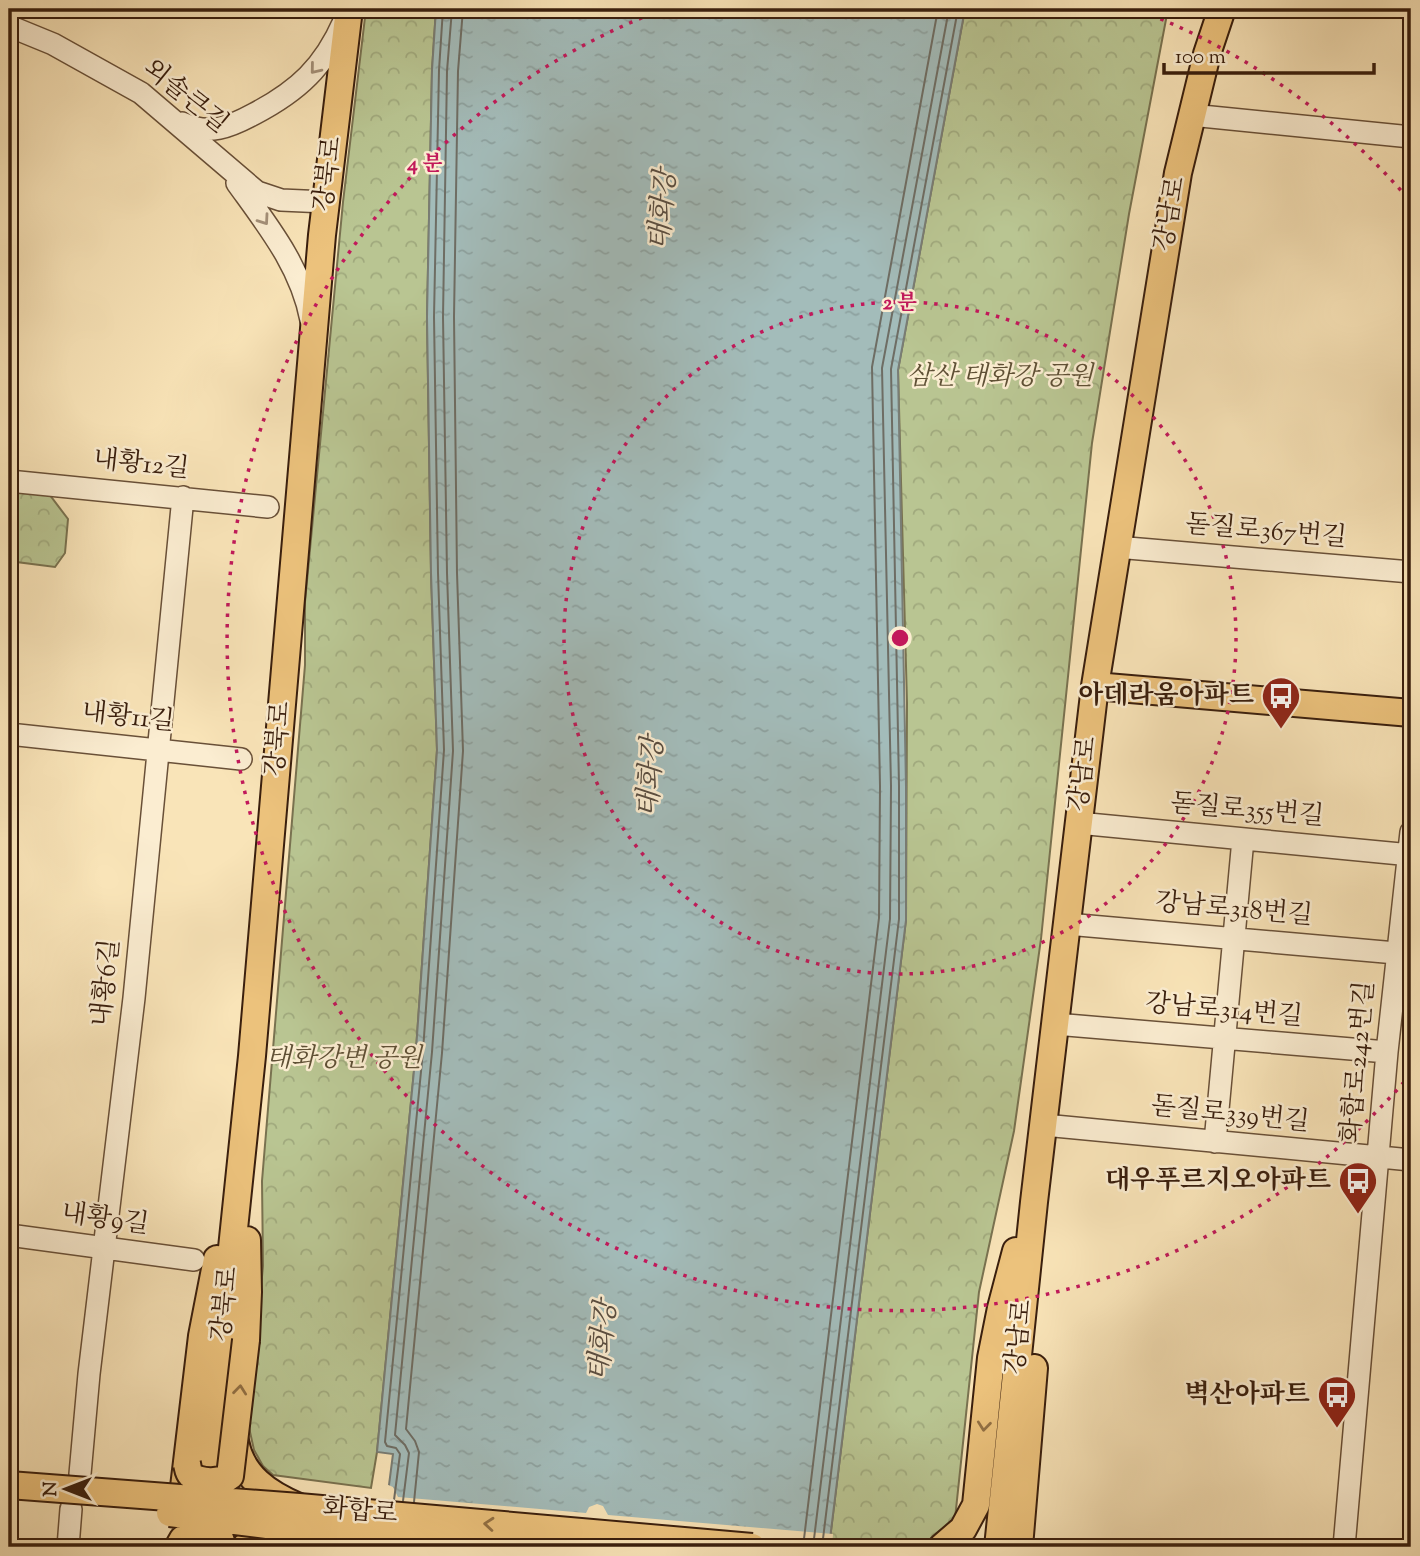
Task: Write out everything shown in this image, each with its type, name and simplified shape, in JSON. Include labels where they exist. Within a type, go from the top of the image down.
[{"type":"main road","name":"강북로","points":[[194,1469],[240,1181],[313,340],[349,9]]},
{"type":"main road","name":"강남로","points":[[1013,1547],[1034,1202],[1095,686],[1178,173],[1207,54],[1222,9]]},
{"type":"main road","points":[[1095,686],[1411,713]]},
{"type":"main road","points":[[222,1547],[217,1530],[198,1510],[189,1483],[194,1469],[202,1336],[214,1273],[240,1181]]},
{"type":"main road","points":[[194,1469],[188,1472],[194,1478],[226,1480],[232,1470],[246,1340],[248,1292],[247,1238],[240,1181]]},
{"type":"main road","points":[[977,1547],[973,1538],[991,1358],[1014,1256],[1034,1202]]},
{"type":"main road","points":[[1013,1547],[1035,1362],[1034,1202]]},
{"type":"main road","points":[[235,1441],[240,1461],[253,1479],[299,1518],[245,1547]]},
{"type":"main road","name":"화합로","points":[[9,1485],[198,1510]]},
{"type":"main road","name":"화합로","points":[[9,1490],[299,1518],[752,1547]]},
{"type":"main road","points":[[942,1547],[963,1529],[976,1505]]},
{"type":"main road","points":[[179,1547],[180,1526],[198,1510]]},
{"type":"main road","name":"화합로","points":[[299,1518],[501,1547]]},
{"type":"main road","points":[[179,1547],[183,1539],[187,1538],[216,1541],[222,1547]]},
{"type":"street","points":[[174,119],[202,130],[216,130],[232,126],[278,102],[302,84],[329,51],[349,9]]},
{"type":"street","name":"외솔큰길","points":[[9,26],[53,44],[141,93],[257,192],[271,197],[326,202]]},
{"type":"street","points":[[1191,116],[1411,137]]},
{"type":"street","points":[[223,165],[268,226],[290,262],[306,298],[313,340]]},
{"type":"street","name":"내황12길","points":[[9,481],[268,507]]},
{"type":"street","name":"내황6길","points":[[80,1474],[134,998],[183,497]]},
{"type":"street","name":"돋질로367번길","points":[[1116,547],[1411,572]]},
{"type":"street","name":"내황11길","points":[[9,734],[241,759]]},
{"type":"street","name":"돋질로355번길","points":[[1078,823],[1410,855]]},
{"type":"street","name":"화합로242번길","points":[[1344,1547],[1396,953],[1411,832]]},
{"type":"street","points":[[1215,1142],[1243,839]]},
{"type":"street","name":"강남로318번길","points":[[1067,924],[1396,953]]},
{"type":"street","name":"강남로314번길","points":[[1055,1024],[1387,1052]]},
{"type":"street","name":"돋질로339번길","points":[[1044,1125],[1411,1160]]},
{"type":"street","name":"내황9길","points":[[9,1235],[194,1260]]},
{"type":"street","points":[[68,1547],[71,1509]]},
{"type":"green space","name":"태화강변 공원","points":[[366,9],[436,9],[432,70],[427,317],[437,750],[416,1050],[377,1452],[371,1488],[273,1475],[263,1466],[254,1450],[248,1423],[263,1266],[262,1181],[305,665],[305,602],[343,202]]},
{"type":"green space","name":"삼산 태화강 공원","points":[[965,9],[1168,9],[1129,214],[1092,443],[1041,939],[1014,1131],[979,1292],[952,1547],[829,1547],[906,920],[907,703],[898,370]]},
{"type":"green space","points":[[9,489],[49,494],[68,519],[65,553],[55,567],[9,561]]},
{"type":"water","name":"태화강","points":[[436,9],[965,9],[898,370],[906,920],[829,1547],[381,1547],[393,1454],[377,1452],[416,1050],[437,750],[427,317],[432,70]]},
{"type":"pier","points":[[386,1484],[393,1487],[398,1497],[586,1513],[589,1507],[597,1504],[603,1506],[608,1515],[833,1534],[832,1547],[378,1547]]},
{"type":"place","name":"아데라움아파트","points":[[1281,730]]},
{"type":"place","name":"대우푸르지오아파트","points":[[1358,1215]]},
{"type":"place","name":"벽산아파트","points":[[1337,1429]]}]
